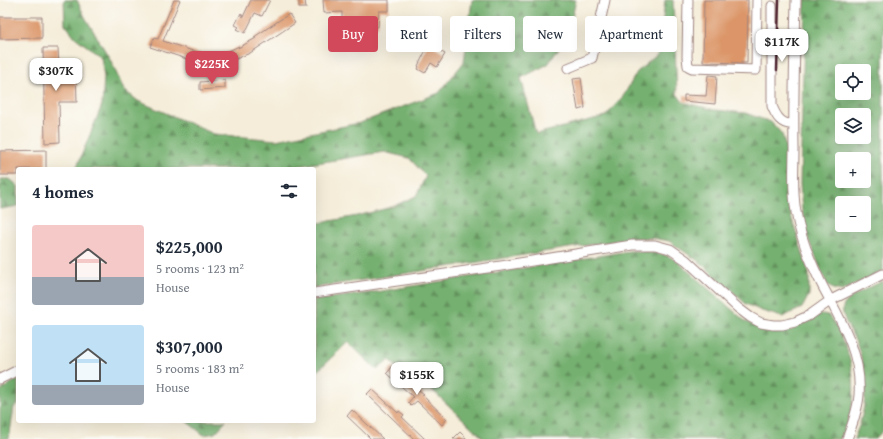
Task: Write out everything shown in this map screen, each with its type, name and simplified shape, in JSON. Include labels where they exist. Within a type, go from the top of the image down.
[{"type":"street","points":[[568,68],[592,58],[605,0]]},
{"type":"street","points":[[688,0],[688,66],[692,68],[756,70],[757,0]]},
{"type":"street","points":[[796,0],[793,124],[795,210],[803,239],[822,284],[853,346],[858,367],[859,396],[853,423],[847,439]]},
{"type":"street","points":[[772,6],[772,106],[779,120],[787,124],[793,124]]},
{"type":"street","points":[[316,293],[632,245],[655,245],[670,250],[686,260],[738,308],[750,317],[761,323],[773,326],[795,322],[810,315],[831,300],[883,274]]},
{"type":"street","points":[[0,379],[16,371]]},
{"type":"green space","points":[[64,0],[77,0],[85,17],[110,59],[124,90],[138,101],[214,134],[276,140],[360,123],[439,93],[464,62],[465,52],[515,52],[515,16],[470,16],[472,0],[576,0],[572,16],[523,16],[523,52],[556,52],[548,64],[521,78],[536,134],[606,116],[624,95],[637,72],[659,52],[675,52],[677,94],[683,102],[715,110],[745,113],[771,122],[782,134],[788,157],[791,216],[809,273],[809,295],[802,308],[782,317],[762,311],[746,304],[701,263],[669,241],[652,238],[633,238],[316,288],[316,224],[357,216],[392,207],[416,196],[426,176],[409,158],[384,152],[292,167],[77,167],[102,105],[104,77],[101,57],[75,37],[65,24]]},
{"type":"green space","points":[[665,0],[673,0],[674,16],[663,16]]},
{"type":"green space","points":[[805,0],[883,0],[883,271],[842,291],[833,289],[827,284],[808,239],[802,211],[800,184]]},
{"type":"green space","points":[[0,179],[10,179],[16,184],[16,206],[0,209]]},
{"type":"green space","points":[[629,251],[655,252],[672,258],[678,262],[745,321],[761,329],[773,332],[790,331],[822,314],[828,315],[835,324],[846,346],[852,371],[852,408],[842,439],[484,439],[408,367],[403,372],[389,360],[377,370],[348,342],[316,372],[316,300],[369,293]]},
{"type":"green space","points":[[883,281],[883,431],[875,439],[854,439],[860,424],[863,410],[865,383],[858,347],[845,320],[843,309],[844,305],[851,298]]},
{"type":"green space","points":[[16,381],[16,406],[14,407],[9,439],[0,439],[0,391]]},
{"type":"green space","points":[[189,423],[224,423],[215,433],[204,435]]},
{"type":"building","points":[[174,0],[180,0],[163,41],[208,56],[205,65],[150,47],[154,38],[158,39]]},
{"type":"building","points":[[251,0],[270,0],[262,16],[255,13],[245,33],[237,29],[239,27],[235,25],[241,13],[243,17]]},
{"type":"building","points":[[299,0],[305,0],[306,8],[299,8]]},
{"type":"building","points":[[323,0],[389,0],[389,11],[379,11],[378,27],[378,16],[342,16],[342,12],[324,13]]},
{"type":"building","points":[[704,0],[748,0],[747,63],[703,62]]},
{"type":"building","points":[[289,14],[295,23],[250,53],[222,65],[218,56],[239,46],[238,48],[256,38],[254,37]]},
{"type":"building","points":[[0,17],[42,17],[42,38],[0,39]]},
{"type":"building","points":[[43,48],[58,48],[59,68],[76,68],[77,102],[59,102],[60,142],[45,143]]},
{"type":"building","points":[[425,52],[442,52],[445,54],[437,67],[431,63],[425,73],[418,69]]},
{"type":"building","points":[[708,75],[717,76],[715,104],[684,101],[684,95],[706,96]]},
{"type":"building","points":[[581,78],[585,108],[578,110],[573,79]]},
{"type":"building","points":[[225,80],[225,88],[200,90],[200,82]]},
{"type":"building","points":[[46,150],[46,167],[16,167],[16,175],[0,175],[0,151]]},
{"type":"building","points":[[392,367],[418,391],[419,390],[424,394],[422,395],[447,419],[442,425],[417,401],[411,406],[408,403],[413,397],[387,373]]},
{"type":"building","points":[[372,389],[398,413],[399,411],[404,415],[402,417],[425,439],[414,439],[367,394]]},
{"type":"building","points":[[352,410],[383,439],[371,439],[347,416]]},
{"type":"building","points":[[460,432],[467,439],[453,439]]},
{"type":"railway","points":[[777,70],[779,0]]}]
